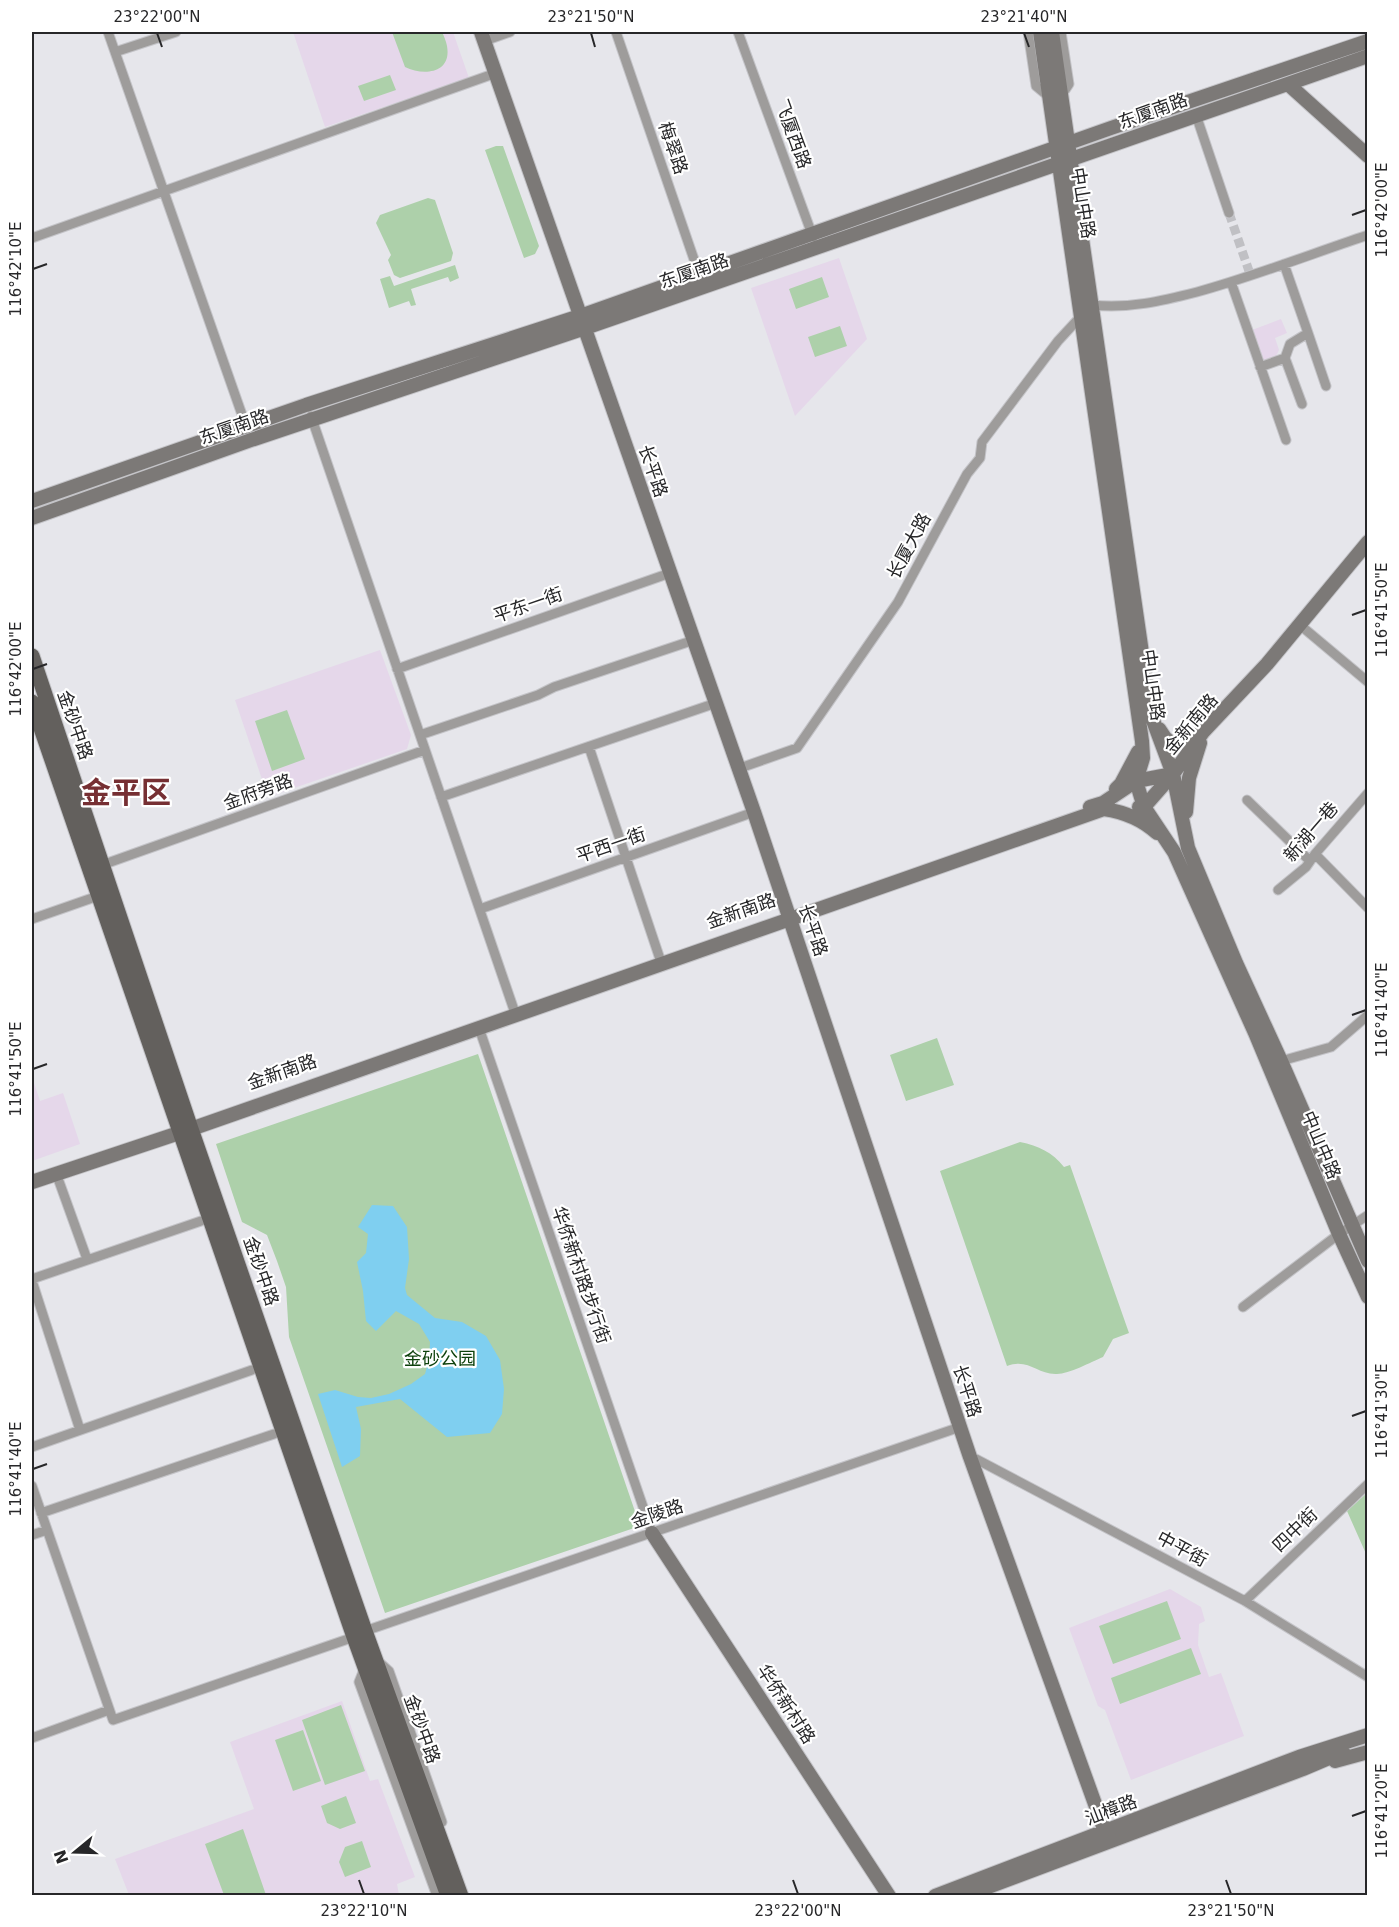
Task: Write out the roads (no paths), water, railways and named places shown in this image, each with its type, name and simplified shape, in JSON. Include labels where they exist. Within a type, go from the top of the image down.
[{"type":"main road","name":"金砂中路","points":[[32,656],[102,866],[184,1129]]},
{"type":"main road","name":"金砂中路","points":[[32,702],[98,896],[184,1129],[359,1634],[429,1825],[461,1896]]},
{"type":"main road","name":"金砂中路","points":[[429,1825],[448,1896]]},
{"type":"street","points":[[108,32],[251,440]]},
{"type":"street","points":[[115,52],[176,32]]},
{"type":"street","points":[[486,34],[510,32]]},
{"type":"street","name":"梅翠路","points":[[616,32],[699,274]]},
{"type":"street","name":"飞厦西路","points":[[738,32],[815,241]]},
{"type":"street","points":[[1028,32],[1036,86],[1054,96],[1069,84],[1061,32]]},
{"type":"street","name":"中山中路","points":[[1040,32],[1062,145],[1082,315],[1142,741],[1143,758],[1136,781],[1144,807],[1174,852],[1345,1230],[1368,1261]]},
{"type":"street","name":"中山中路","points":[[1052,32],[1054,96]]},
{"type":"street","name":"长平路","points":[[486,34],[496,74],[743,767],[960,1427],[1108,1835]]},
{"type":"street","name":"长平路","points":[[486,34],[670,573],[791,915],[976,1460],[1108,1835]]},
{"type":"street","name":"东厦南路","points":[[32,501],[306,405],[585,321],[699,274],[815,241],[1062,145],[1368,41]]},
{"type":"street","name":"东厦南路","points":[[32,518],[815,241],[1064,162],[1368,56]]},
{"type":"street","points":[[32,238],[496,74]]},
{"type":"street","points":[[1288,84],[1368,156]]},
{"type":"street","points":[[1196,115],[1229,213]]},
{"type":"street","name":"中山中路","points":[[1064,162],[1092,305],[1151,715],[1173,774],[1188,848],[1236,963],[1281,1061],[1368,1297]]},
{"type":"street","points":[[1092,305],[1115,308],[1160,302],[1231,282],[1250,273],[1284,264],[1368,235]]},
{"type":"street","points":[[1284,264],[1326,386]]},
{"type":"street","points":[[1231,282],[1286,440]]},
{"type":"street","name":"长厦大路","points":[[743,767],[797,748],[898,602],[967,474],[980,458],[982,442],[1058,341],[1082,315]]},
{"type":"street","points":[[1302,404],[1285,358],[1290,344],[1308,333]]},
{"type":"street","points":[[1260,367],[1285,358]]},
{"type":"street","points":[[306,405],[514,1010]]},
{"type":"street","name":"金新南路","points":[[32,1182],[479,1028],[791,915],[1103,806],[1136,781],[1173,774],[1203,732],[1232,703],[1300,625],[1368,542]]},
{"type":"street","name":"平东一街","points":[[397,669],[670,573]]},
{"type":"street","points":[[1300,625],[1368,682]]},
{"type":"street","points":[[420,735],[694,640]]},
{"type":"street","points":[[441,797],[716,703]]},
{"type":"street","points":[[1151,715],[1165,738],[1171,742],[1184,742],[1203,732]]},
{"type":"street","points":[[1188,848],[1185,826],[1188,787],[1203,732]]},
{"type":"street","points":[[1103,806],[1121,784],[1142,741]]},
{"type":"street","points":[[589,747],[660,959]]},
{"type":"street","name":"金府旁路","points":[[102,866],[425,750]]},
{"type":"street","points":[[1103,806],[1144,807],[1173,774]]},
{"type":"street","name":"新湖一巷","points":[[1278,890],[1306,867],[1368,793]]},
{"type":"street","points":[[1247,800],[1368,908]]},
{"type":"street","points":[[1103,806],[1120,811],[1150,826],[1174,852]]},
{"type":"street","name":"平西一街","points":[[480,909],[754,812]]},
{"type":"street","points":[[32,919],[98,896]]},
{"type":"street","name":"金新南路","points":[[32,1177],[184,1129],[514,1010],[791,915]]},
{"type":"street","points":[[1281,1061],[1331,1047],[1368,1015]]},
{"type":"street","name":"华侨新村路步行街","points":[[479,1028],[652,1533]]},
{"type":"street","points":[[56,1173],[87,1259]]},
{"type":"street","points":[[1243,1307],[1368,1215]]},
{"type":"street","points":[[80,1430],[32,1280],[201,1221]]},
{"type":"street","points":[[32,1447],[252,1370]]},
{"type":"street","name":"金陵路","points":[[109,1710],[113,1720],[960,1427]]},
{"type":"street","points":[[41,1513],[274,1434]]},
{"type":"street","name":"中平街","points":[[976,1460],[1245,1601],[1368,1677]]},
{"type":"street","name":"四中街","points":[[1245,1601],[1368,1484]]},
{"type":"street","points":[[32,1486],[109,1710],[32,1738]]},
{"type":"street","points":[[32,1535],[47,1530]]},
{"type":"street","name":"华侨新村路","points":[[652,1533],[890,1896]]},
{"type":"street","points":[[437,1896],[359,1682],[370,1663],[389,1671],[468,1896]]},
{"type":"street","name":"汕樟路","points":[[1301,1763],[1345,1735],[1368,1727]]},
{"type":"street","name":"汕樟路","points":[[935,1896],[1348,1746],[1368,1735]]},
{"type":"street","name":"汕樟路","points":[[1348,1746],[1368,1743]]},
{"type":"street","name":"汕樟路","points":[[1301,1763],[1368,1752]]},
{"type":"street","name":"汕樟路","points":[[964,1896],[1108,1835]]},
{"type":"water","points":[[372,1205],[393,1206],[407,1227],[409,1259],[405,1288],[407,1295],[435,1318],[462,1322],[486,1336],[500,1360],[504,1389],[502,1414],[490,1433],[447,1437],[400,1399],[356,1407],[361,1429],[360,1456],[342,1467],[318,1394],[335,1390],[358,1397],[371,1398],[389,1394],[411,1384],[425,1374],[429,1360],[430,1342],[419,1324],[396,1311],[376,1331],[366,1321],[357,1262],[366,1253],[368,1234],[358,1227]]},
{"type":"tunnel","points":[[1229,213],[1249,271]]},
{"type":"district","name":"金平区","points":[[126,793]]},
{"type":"park label","name":"金砂公园","points":[[440,1359]]}]
